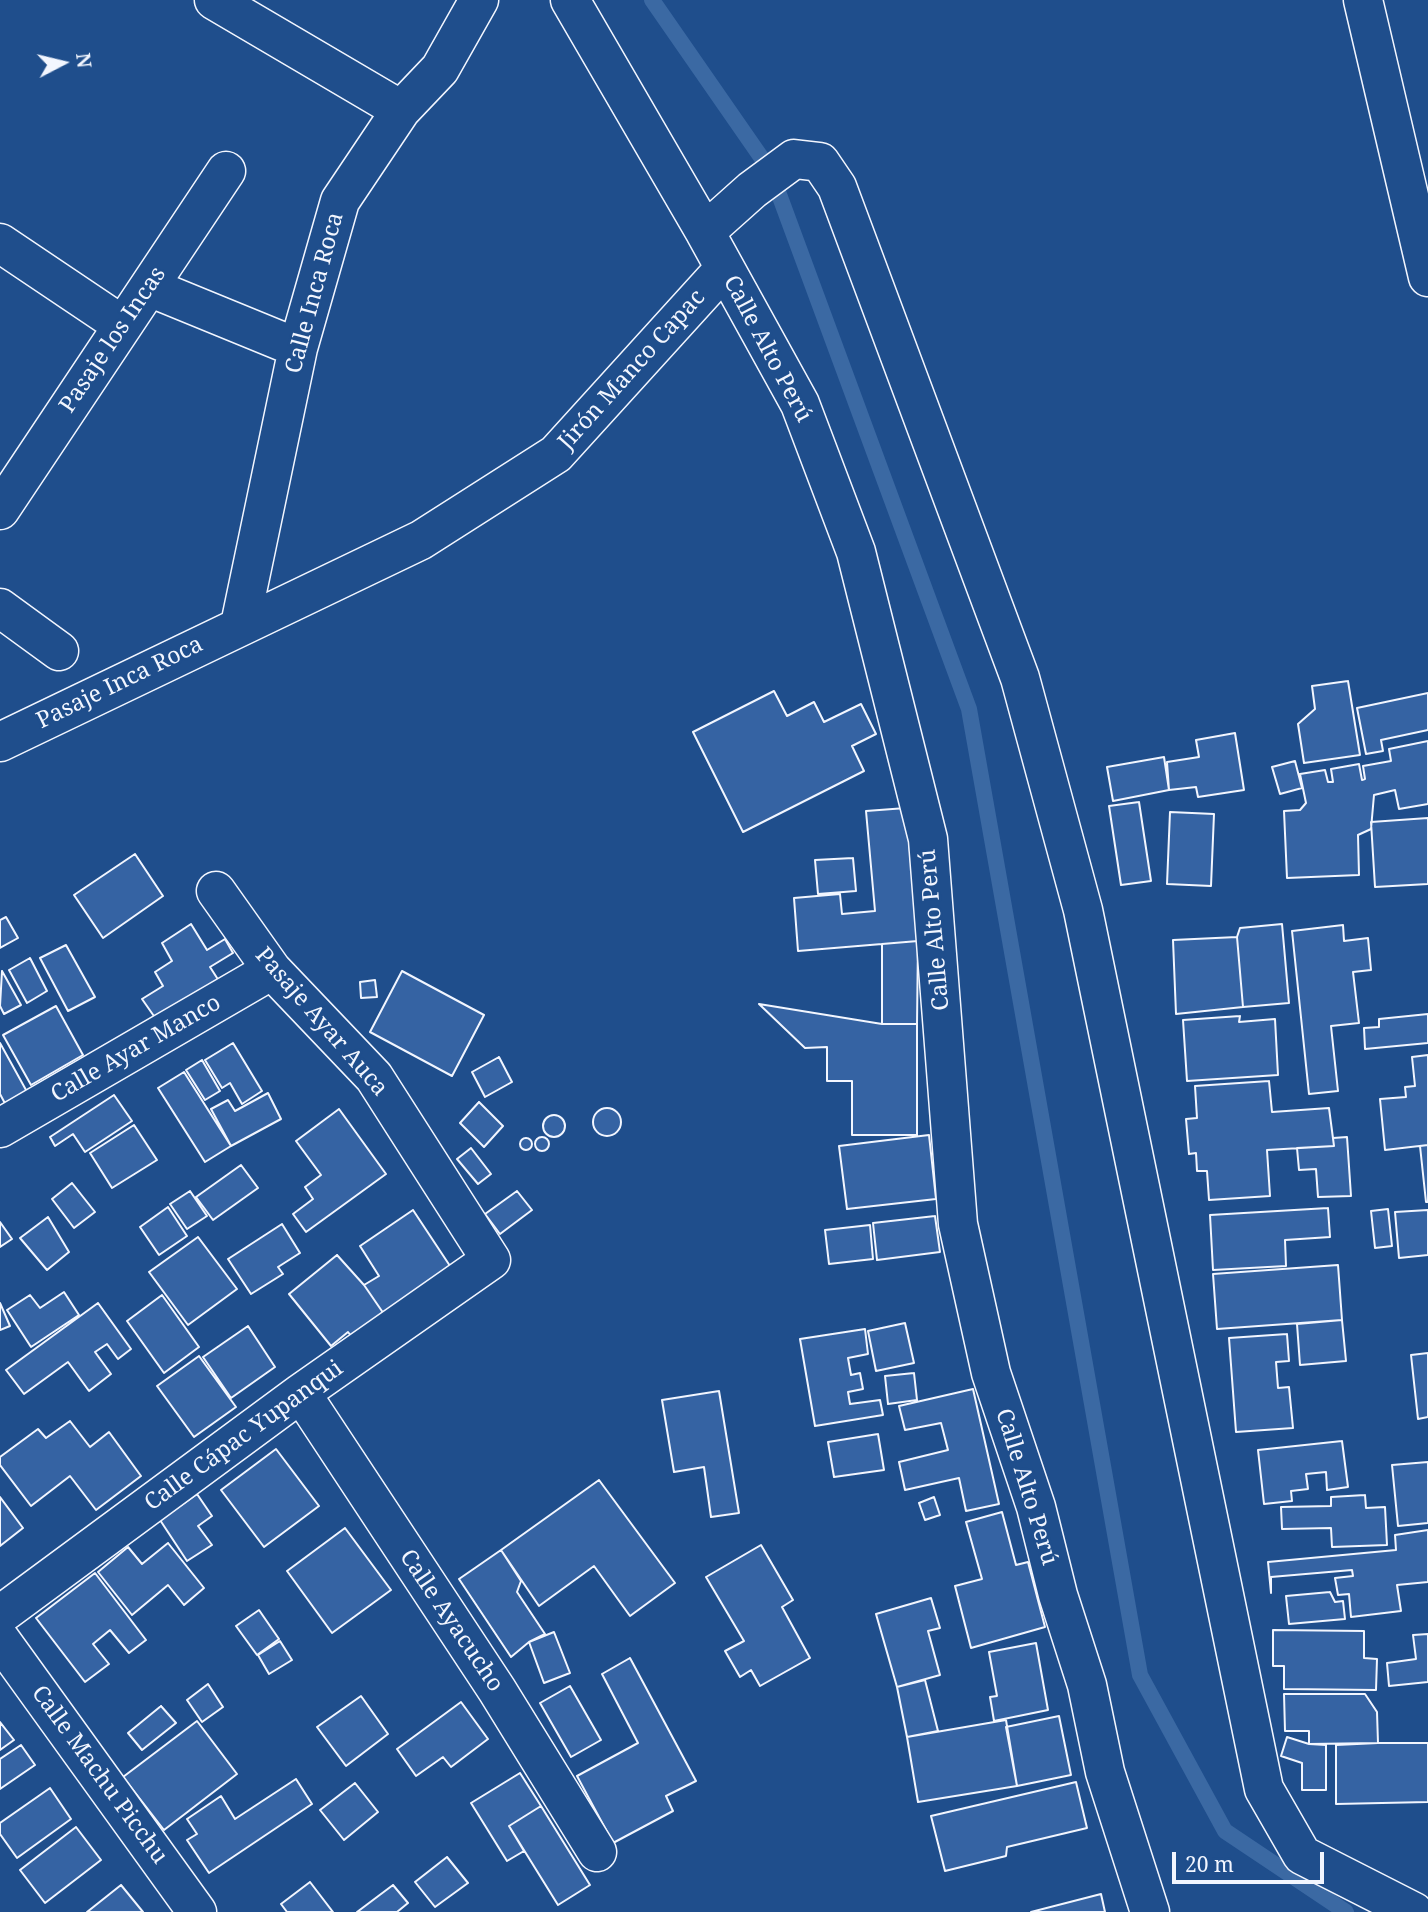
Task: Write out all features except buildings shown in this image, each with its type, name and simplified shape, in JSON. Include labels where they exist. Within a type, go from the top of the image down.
[{"type":"street","points":[[214,0],[401,110]]},
{"type":"street","name":"Calle Inca Roca","points":[[240,625],[298,348],[340,201],[401,110],[440,69],[478,0]]},
{"type":"street","name":"Calle Alto Perú","points":[[570,0],[800,404],[856,552],[928,839],[958,1224],[991,1373],[1036,1507],[1058,1595],[1087,1685],[1105,1772],[1150,1912]]},
{"type":"street","points":[[1363,0],[1428,277]]},
{"type":"street","points":[[705,233],[752,190],[794,159],[820,162],[837,187],[1020,678],[1083,910],[1264,1789],[1302,1855],[1414,1912]]},
{"type":"street","name":"Pasaje los Incas","points":[[0,510],[226,171]]},
{"type":"street","points":[[0,243],[122,325]]},
{"type":"street","name":"Jirón Manco Capac","points":[[240,625],[421,540],[556,454],[724,269]]},
{"type":"street","points":[[149,287],[298,348]]},
{"type":"street","points":[[0,608],[59,651]]},
{"type":"street","name":"Pasaje Inca Roca","points":[[0,741],[240,625]]},
{"type":"street","name":"Pasaje Ayar Auca","points":[[216,891],[272,970],[374,1077],[491,1260]]},
{"type":"street","name":"Calle Ayar Manco","points":[[0,1128],[272,970]]},
{"type":"street","name":"Calle Cápac Yupanqui","points":[[0,1615],[301,1393],[491,1260]]},
{"type":"street","name":"Calle Ayacucho","points":[[301,1393],[497,1690],[597,1852]]},
{"type":"street","name":"Calle Machu Picchu","points":[[0,1639],[197,1912]]},
{"type":"waterway","points":[[652,0],[770,170],[969,709],[1140,1675],[1225,1831],[1346,1912]]}]
